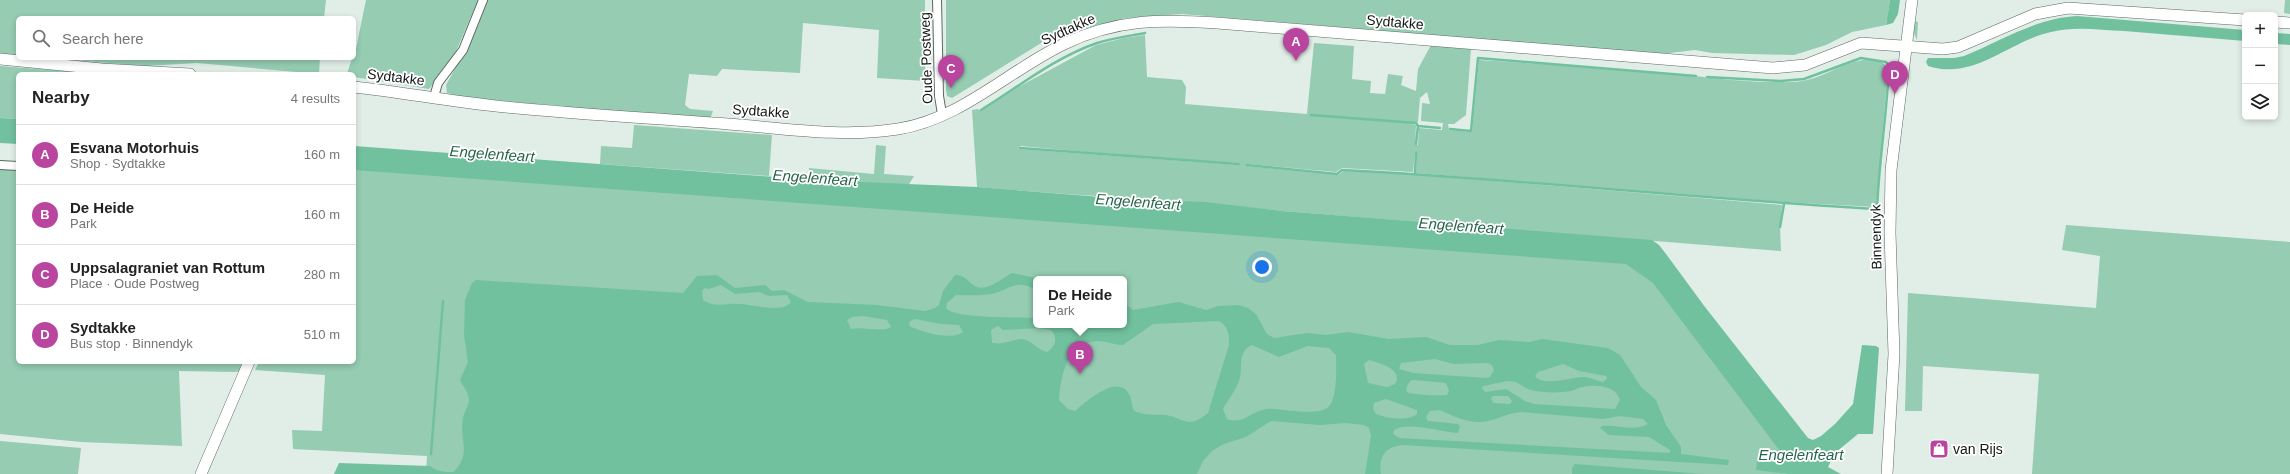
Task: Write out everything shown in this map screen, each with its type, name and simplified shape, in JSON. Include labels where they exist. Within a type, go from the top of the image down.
[{"type":"street","name":"Sydtakke","points":[[434,97],[438,83],[463,50],[483,0]]},
{"type":"street","name":"Oude Postweg","points":[[937,0],[939,96],[942,114]]},
{"type":"street","name":"Binnendyk","points":[[1887,474],[1894,348],[1890,191],[1893,145],[1912,0]]},
{"type":"street","name":"Sydtakke","points":[[356,87],[496,106],[561,112],[842,131],[899,129],[942,114],[971,100],[1063,44],[1113,26],[1146,20],[1174,19],[1773,68],[1806,65],[1861,43],[1906,45],[1943,49],[1958,47],[2035,14],[2068,8],[2242,20]]},
{"type":"street","points":[[2278,22],[2290,23]]},
{"type":"street","points":[[0,58],[16,60]]},
{"type":"street","points":[[19,60],[102,69],[155,72]]},
{"type":"street","points":[[0,165],[16,166]]},
{"type":"street","points":[[201,474],[248,364]]},
{"type":"shaded area","points":[[0,0],[326,0],[324,16],[16,16],[16,56],[0,54]]},
{"type":"shaded area","points":[[366,0],[478,0],[454,56],[429,89],[356,77],[356,72],[348,72],[351,60],[356,60],[356,48]]},
{"type":"shaded area","points":[[487,0],[925,0],[925,81],[877,78],[879,30],[803,23],[800,73],[722,69],[717,76],[689,74],[685,105],[690,109],[713,111],[710,119],[617,112],[464,97],[447,93],[446,85],[471,40]]},
{"type":"shaded area","points":[[946,0],[1890,0],[1886,25],[1852,32],[1826,45],[1794,55],[1712,53],[1695,50],[1662,54],[1182,14],[1126,18],[1051,37],[952,98],[947,96],[946,90]]},
{"type":"shaded area","points":[[2285,0],[2290,0],[2290,14],[2284,13]]},
{"type":"shaded area","points":[[1913,21],[1918,22],[1917,40],[1913,31]]},
{"type":"shaded area","points":[[1145,35],[1147,77],[1182,80],[1186,87],[1185,104],[1307,114],[1314,43],[1354,46],[1352,79],[1371,81],[1370,93],[1385,94],[1388,74],[1403,76],[1401,85],[1416,91],[1418,69],[1431,45],[1471,48],[1466,115],[1454,124],[1448,124],[1449,130],[1472,132],[1479,60],[1633,70],[1758,82],[1799,82],[1860,61],[1871,60],[1880,62],[1888,68],[1876,207],[1783,202],[1416,173],[1417,153],[1415,152],[1413,172],[1342,168],[1336,172],[1248,164],[1247,166],[1338,175],[1344,171],[1414,174],[1782,205],[1780,227],[1781,251],[1206,204],[977,187],[972,110],[978,109],[981,111],[1013,90],[1096,45],[1124,38]],"holes":[[[1427,92],[1430,104],[1422,103],[1421,121],[1443,123],[1442,130],[1419,128],[1418,145],[1415,145],[1416,125],[1405,122],[1418,122],[1420,98]],[[1020,146],[1154,158],[1240,163],[1240,165],[1018,149]]]},
{"type":"shaded area","points":[[71,60],[320,60],[319,72],[297,72],[197,63],[147,66]]},
{"type":"shaded area","points":[[0,66],[76,72],[16,72],[16,119],[0,118]]},
{"type":"shaded area","points":[[634,125],[772,135],[769,176],[600,164],[601,146],[632,148]]},
{"type":"shaded area","points":[[876,145],[886,146],[884,174],[914,176],[908,186],[809,180],[809,168],[874,174]]},
{"type":"shaded area","points":[[356,168],[1627,262],[1655,281],[1787,455],[1782,473],[1788,474],[444,474],[426,471],[427,456],[293,449],[292,430],[322,431],[325,375],[255,370],[258,364],[356,364]]},
{"type":"shaded area","points":[[0,169],[16,171],[16,364],[244,364],[241,371],[235,372],[179,371],[182,446],[81,442],[0,434]]},
{"type":"shaded area","points":[[2066,225],[2290,242],[2290,474],[2032,474],[2039,374],[1923,366],[1922,411],[1905,411],[1908,293],[2096,308],[2100,256],[2062,250]]},
{"type":"shaded area","points":[[0,441],[81,448],[78,474],[0,474]]},
{"type":"water","points":[[1890,0],[1900,0],[1898,14],[1893,23],[1886,25]]},
{"type":"water","points":[[2077,16],[2242,30],[2242,41],[2124,31],[2069,29],[2051,32],[2036,37],[1991,58],[1961,68],[1945,69],[1928,66],[1926,62],[1928,58],[1954,58],[1964,56],[2019,31],[2047,21]]},
{"type":"water","points":[[2278,33],[2290,34],[2290,45],[2278,44]]},
{"type":"water","points":[[0,118],[16,119],[16,144],[0,143]]},
{"type":"water","name":"Engelenfeart","points":[[356,146],[816,180],[977,187],[1126,199],[1205,202],[1282,211],[1652,240],[1659,245],[1705,307],[1808,438],[1813,440],[1821,436],[1835,424],[1853,404],[1862,345],[1876,346],[1879,348],[1873,434],[1858,434],[1835,453],[1828,467],[1841,474],[1788,474],[1756,470],[1757,461],[1782,462],[1783,455],[1653,283],[1626,264],[356,170]]},
{"type":"water","points":[[1012,273],[1033,278],[1033,289],[1023,285],[1018,285],[991,294],[956,295],[947,303],[946,308],[952,312],[974,316],[1033,318],[1033,328],[1040,328],[1127,328],[1127,305],[1133,310],[1178,302],[1206,310],[1218,306],[1238,305],[1248,308],[1256,314],[1267,334],[1274,338],[1307,333],[1326,335],[1348,332],[1389,339],[1426,337],[1450,345],[1478,345],[1499,340],[1529,342],[1542,339],[1608,348],[1620,355],[1641,387],[1656,400],[1666,425],[1681,447],[1681,454],[1729,460],[1728,465],[1403,445],[1387,450],[1381,462],[1381,474],[1365,474],[1371,436],[1369,428],[1364,425],[1345,423],[1320,425],[1271,421],[1246,437],[1224,444],[1212,451],[1203,461],[1197,474],[334,474],[339,463],[430,466],[438,471],[454,472],[459,465],[464,452],[462,426],[469,400],[467,392],[460,380],[468,362],[464,335],[465,300],[472,283],[476,280],[683,293],[697,276],[717,275],[735,288],[765,285],[772,291],[784,290],[808,302],[877,305],[925,311],[939,305],[943,291],[955,275],[963,277],[977,287],[982,288],[992,285]],"holes":[[[721,285],[735,294],[759,292],[769,296],[787,295],[791,302],[787,306],[774,308],[739,304],[712,304],[703,300],[702,291],[705,288],[709,289]],[[863,316],[887,320],[891,327],[887,329],[851,329],[847,320],[852,317]],[[915,319],[941,324],[959,325],[963,332],[958,335],[951,336],[937,335],[911,327],[909,324],[910,321]],[[1219,321],[1222,323],[1228,331],[1229,345],[1208,413],[1191,422],[1186,422],[1172,416],[1138,413],[1134,411],[1130,396],[1125,389],[1118,387],[1111,387],[1102,391],[1075,411],[1068,409],[1059,400],[1062,380],[1068,362],[1079,347],[1098,341],[1123,345],[1153,324]],[[998,326],[1003,330],[1040,328],[1051,330],[1055,336],[1055,342],[1047,352],[1025,339],[1004,343],[992,343],[991,330]],[[1252,345],[1279,357],[1308,346],[1329,348],[1336,355],[1336,384],[1331,404],[1324,410],[1315,412],[1270,409],[1261,410],[1243,419],[1227,419],[1223,409],[1239,381],[1241,361],[1244,352]],[[1435,359],[1454,364],[1487,363],[1492,365],[1494,370],[1490,377],[1486,378],[1413,373],[1399,369],[1401,363]],[[1369,360],[1384,365],[1396,374],[1397,379],[1395,384],[1387,387],[1368,383],[1364,364]],[[1563,364],[1579,371],[1606,376],[1607,379],[1603,382],[1585,377],[1559,381],[1545,381],[1535,376],[1538,372]],[[1414,380],[1446,383],[1449,391],[1447,395],[1421,395],[1407,392],[1406,388],[1410,381]],[[1508,381],[1518,383],[1531,390],[1546,392],[1567,392],[1582,387],[1599,386],[1614,391],[1620,400],[1615,409],[1534,404],[1525,401],[1506,389],[1485,392],[1482,388],[1483,386]],[[1493,396],[1508,396],[1512,401],[1510,404],[1493,403],[1491,398]],[[1386,399],[1417,410],[1417,414],[1403,419],[1391,418],[1376,414],[1373,409],[1374,403]],[[1440,410],[1460,419],[1476,422],[1492,420],[1521,412],[1603,419],[1619,416],[1643,419],[1648,424],[1631,428],[1607,426],[1602,426],[1600,428],[1609,435],[1649,437],[1670,450],[1670,453],[1400,438],[1393,434],[1394,430],[1407,427],[1458,433],[1460,426],[1458,424],[1428,421],[1426,417],[1430,411]]]},
{"type":"water","points":[[1575,464],[1703,474],[1572,474],[1572,468]]},
{"type":"waterway","points":[[981,110],[1052,64],[1067,56],[1103,41],[1145,33]]},
{"type":"waterway","points":[[1450,129],[1471,131],[1478,58],[1696,76]]},
{"type":"waterway","points":[[1247,165],[1337,174],[1342,170],[1409,174],[1877,209],[1888,84],[1889,66],[1886,62],[1861,58],[1804,79],[1781,81],[1707,77]]},
{"type":"waterway","points":[[1311,115],[1416,123],[1418,126],[1440,128]]},
{"type":"waterway","points":[[1416,144],[1418,126]]},
{"type":"waterway","points":[[1020,148],[1239,164]]},
{"type":"waterway","points":[[1415,173],[1416,153]]},
{"type":"waterway","points":[[1780,227],[1784,204]]},
{"type":"waterway","points":[[431,454],[443,301]]},
{"type":"place","name":"Esvana Motorhuis","points":[[1296,61]]},
{"type":"place","name":"Uppsalagraniet van Rottum","points":[[951,88]]},
{"type":"place","name":"Sydtakke","points":[[1895,94]]},
{"type":"place","name":"De Heide","points":[[1080,374]]},
{"type":"place","name":"van Rijs","points":[[1939,449]]}]
